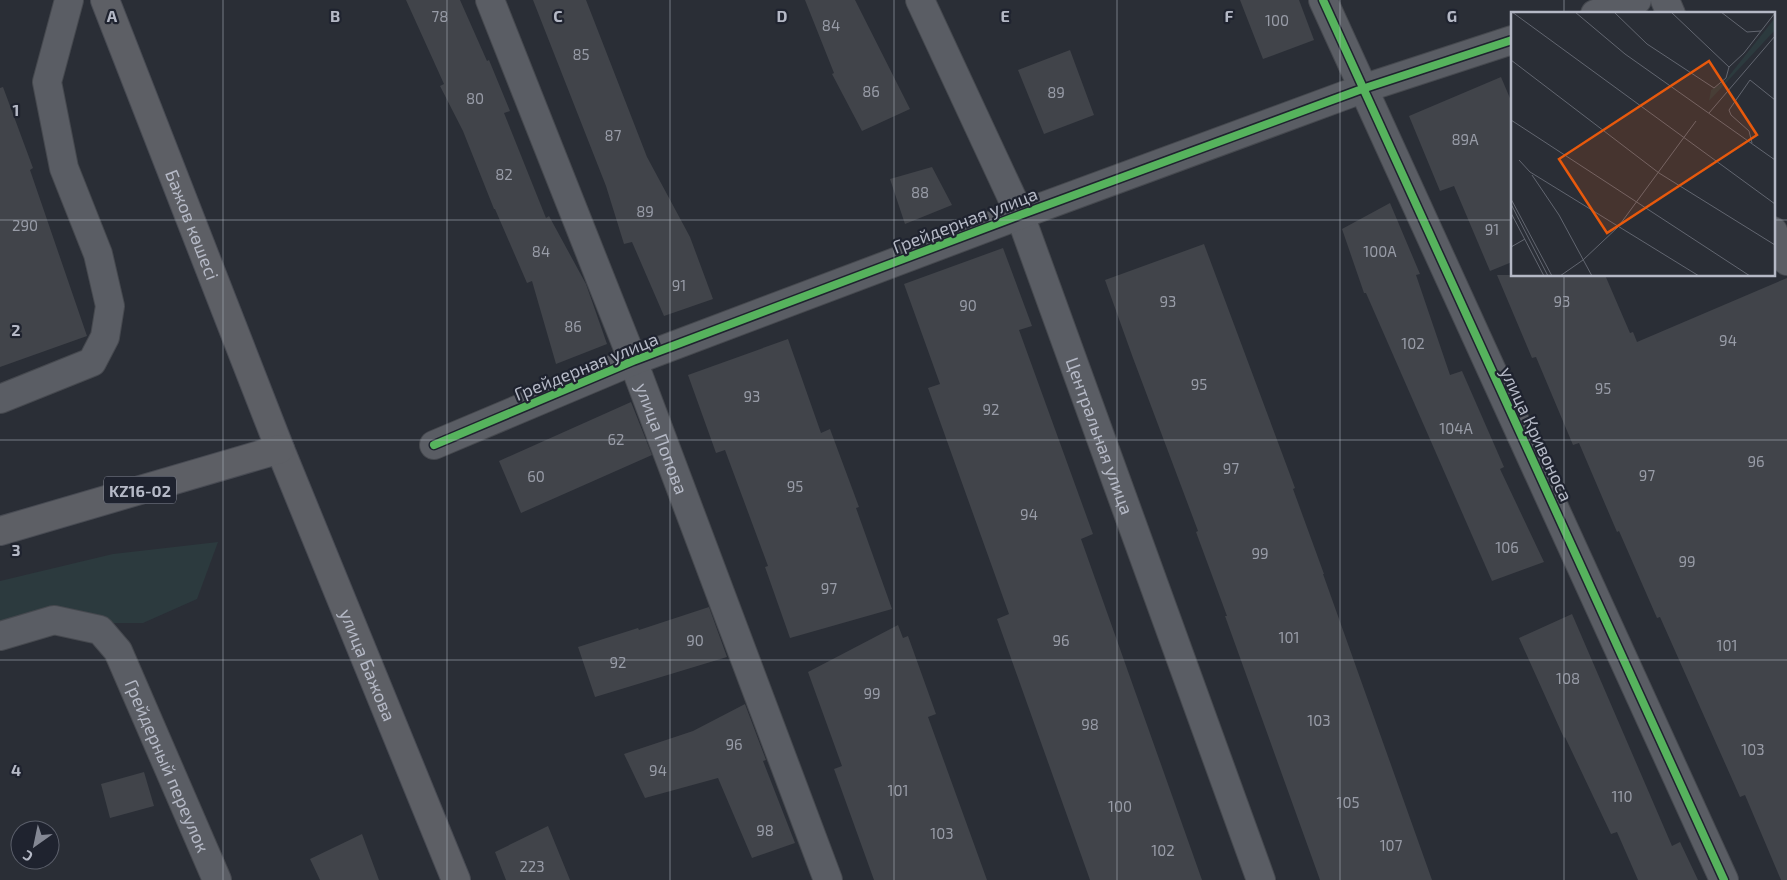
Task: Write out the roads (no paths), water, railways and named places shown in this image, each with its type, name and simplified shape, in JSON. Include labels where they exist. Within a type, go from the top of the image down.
[{"type":"main road","name":"Бажов көшесі","points":[[105,0],[280,449]]},
{"type":"main road","name":"KZ16-02","points":[[0,531],[280,449]]},
{"type":"main road","name":"улица Бажова","points":[[280,449],[456,880]]},
{"type":"street","points":[[0,399],[92,362],[105,337],[110,306],[98,254],[64,168],[47,82],[69,0]]},
{"type":"street","name":"улица Попова","points":[[490,0],[633,361],[828,880]]},
{"type":"street","name":"Центральная улица","points":[[920,0],[1020,215],[1261,880]]},
{"type":"street","name":"улица Кривоноса","points":[[1323,0],[1724,880]]},
{"type":"street","points":[[1601,12],[1637,0]]},
{"type":"street","points":[[1665,0],[1670,12]]},
{"type":"street","name":"Грейдерная улица","points":[[434,445],[633,361],[1020,215],[1362,89],[1511,40]]},
{"type":"street","points":[[1774,233],[1787,261]]},
{"type":"street","name":"Грейдерный переулок","points":[[0,636],[54,620],[100,630],[118,651],[217,880]]}]
